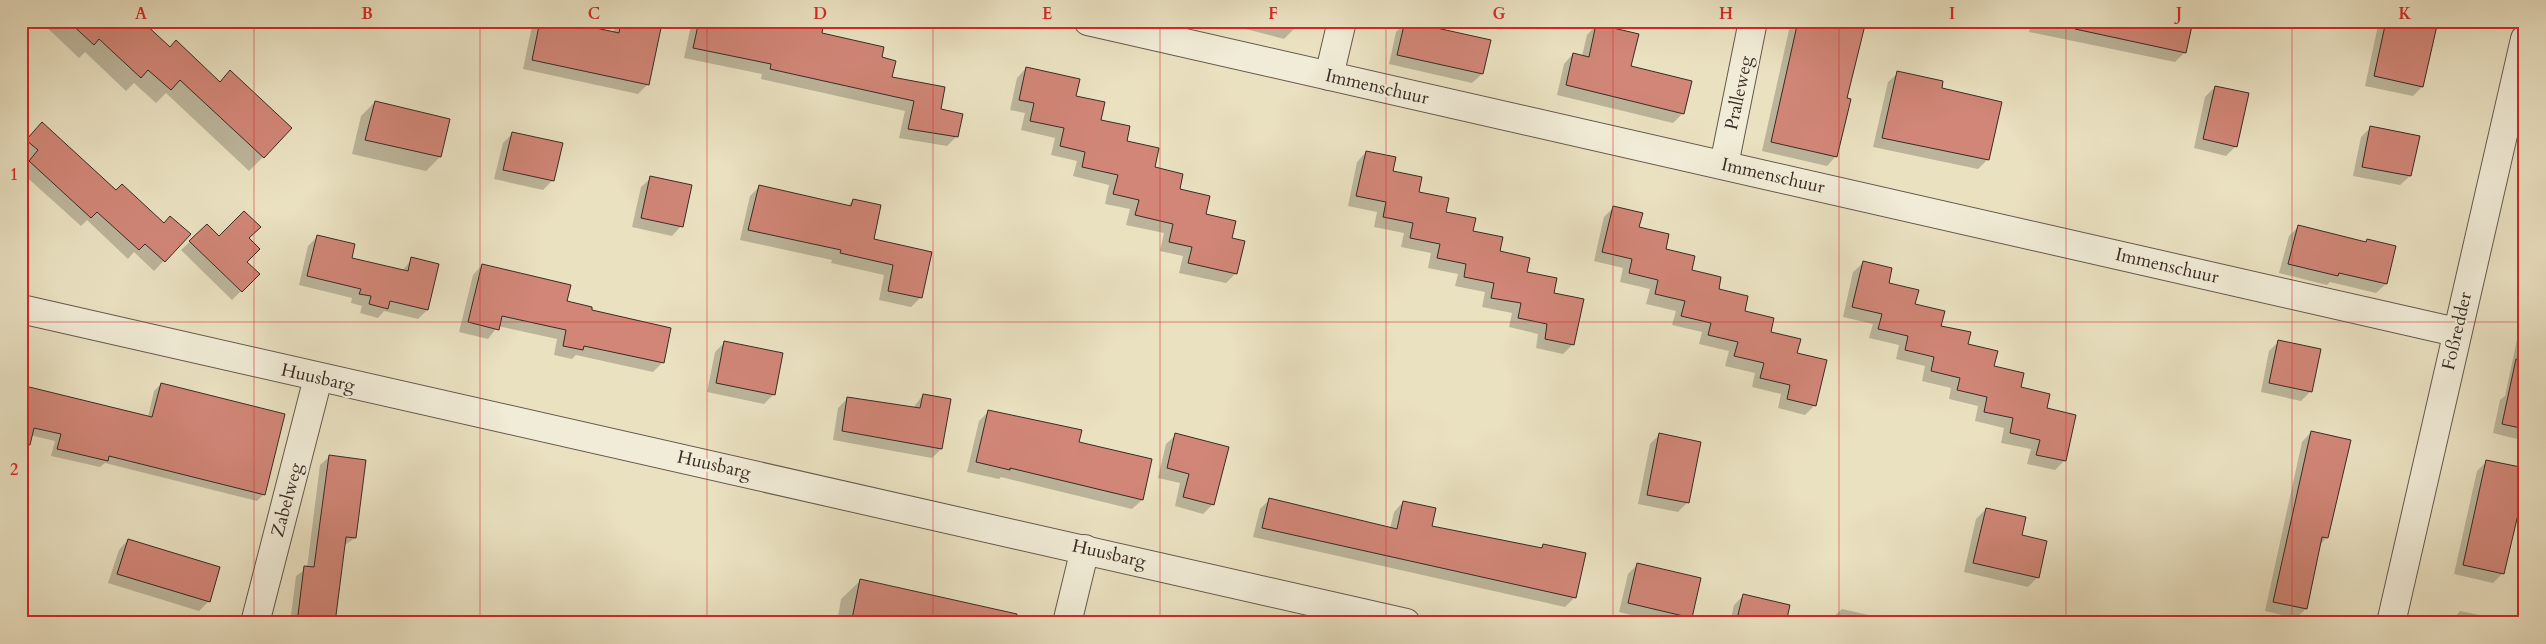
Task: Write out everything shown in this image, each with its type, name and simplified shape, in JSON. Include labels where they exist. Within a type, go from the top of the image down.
[{"type":"street","name":"Immenschuur","points":[[1088,21],[2456,332]]},
{"type":"street","points":[[1329,76],[1342,21]]},
{"type":"street","name":"Pralleweg","points":[[1724,165],[1754,21]]},
{"type":"street","name":"Foßredder","points":[[2391,623],[2456,332],[2525,39]]},
{"type":"street","name":"Huusbarg","points":[[21,309],[318,378],[1085,549],[1406,623]]},
{"type":"street","name":"Zabelweg","points":[[255,623],[318,378]]},
{"type":"street","points":[[1067,623],[1085,549]]},
{"type":"building","points":[[68,21],[142,21],[170,47],[176,40],[220,82],[230,70],[292,128],[264,158],[180,80],[171,90],[148,70],[141,78],[99,39],[94,45]]},
{"type":"building","points":[[540,21],[564,21],[619,33],[621,21],[661,28],[649,85],[532,60]]},
{"type":"building","points":[[699,21],[799,21],[823,27],[822,33],[884,47],[882,57],[896,61],[892,77],[945,87],[941,109],[963,114],[958,137],[908,129],[914,101],[770,69],[771,64],[693,48]]},
{"type":"building","points":[[1405,21],[1491,40],[1483,74],[1397,55]]},
{"type":"building","points":[[1798,21],[1866,21],[1847,98],[1851,99],[1837,157],[1771,142]]},
{"type":"building","points":[[2076,21],[2193,21],[2186,53],[2075,29]]},
{"type":"building","points":[[2386,21],[2438,21],[2423,87],[2374,76]]},
{"type":"building","points":[[1596,24],[1639,34],[1631,66],[1692,81],[1684,114],[1566,85],[1573,53],[1589,57]]},
{"type":"building","points":[[1026,67],[1080,79],[1076,96],[1105,102],[1101,120],[1130,126],[1127,141],[1159,148],[1155,167],[1183,174],[1180,189],[1210,196],[1206,214],[1236,221],[1232,238],[1245,241],[1237,274],[1188,263],[1192,247],[1169,242],[1173,224],[1135,215],[1139,200],[1113,194],[1118,175],[1082,167],[1085,152],[1060,146],[1064,128],[1030,121],[1034,103],[1019,100]]},
{"type":"building","points":[[1897,71],[1943,81],[1942,88],[2002,102],[1989,160],[1882,138]]},
{"type":"building","points":[[2215,86],[2249,93],[2237,147],[2203,139]]},
{"type":"building","points":[[375,101],[450,119],[441,157],[365,140]]},
{"type":"building","points":[[42,122],[116,190],[122,184],[164,223],[170,216],[191,234],[165,262],[145,244],[139,250],[97,212],[91,218],[29,161],[38,150],[26,140]]},
{"type":"building","points":[[2370,126],[2420,136],[2411,176],[2362,167]]},
{"type":"building","points":[[512,132],[563,143],[554,181],[503,170]]},
{"type":"building","points":[[1366,151],[1396,157],[1393,171],[1422,177],[1419,192],[1449,198],[1446,212],[1476,218],[1473,231],[1503,237],[1500,251],[1530,258],[1527,272],[1557,278],[1554,293],[1584,299],[1574,345],[1545,339],[1547,324],[1518,318],[1521,303],[1491,298],[1494,283],[1464,277],[1466,264],[1437,258],[1440,244],[1410,238],[1413,223],[1383,217],[1386,202],[1356,196]]},
{"type":"building","points":[[650,176],[692,185],[683,227],[641,218]]},
{"type":"building","points":[[759,185],[851,206],[853,199],[881,205],[874,239],[932,252],[922,298],[888,291],[893,265],[840,253],[841,250],[748,230]]},
{"type":"building","points":[[1613,206],[1643,213],[1639,227],[1669,234],[1666,249],[1695,256],[1692,270],[1721,277],[1719,289],[1748,296],[1745,311],[1774,318],[1771,332],[1801,339],[1797,353],[1827,360],[1816,406],[1787,399],[1790,385],[1760,378],[1764,363],[1734,356],[1738,342],[1708,335],[1711,323],[1681,316],[1685,301],[1655,294],[1658,280],[1629,273],[1632,259],[1602,252]]},
{"type":"building","points":[[244,211],[261,227],[249,238],[260,249],[247,262],[260,274],[242,292],[189,241],[207,224],[219,236]]},
{"type":"building","points":[[2298,225],[2366,242],[2367,239],[2396,246],[2387,284],[2339,273],[2338,276],[2288,264]]},
{"type":"building","points":[[317,235],[355,244],[352,258],[408,271],[411,257],[439,264],[428,310],[390,301],[388,309],[369,304],[371,296],[359,294],[361,289],[307,276]]},
{"type":"building","points":[[1863,261],[1892,268],[1889,283],[1919,290],[1915,304],[1945,311],[1941,326],[1971,332],[1968,344],[1998,351],[1994,366],[2024,373],[2021,387],[2050,394],[2047,408],[2076,415],[2066,461],[2036,455],[2040,440],[2010,433],[2013,418],[1984,412],[1987,397],[1957,390],[1960,378],[1931,371],[1934,357],[1905,350],[1908,336],[1878,329],[1882,314],[1852,307]]},
{"type":"building","points":[[482,264],[571,285],[567,301],[592,307],[592,310],[671,328],[664,363],[584,346],[583,350],[563,346],[566,330],[502,316],[499,330],[468,322]]},
{"type":"building","points":[[2278,340],[2321,349],[2312,392],[2269,383]]},
{"type":"building","points":[[724,341],[783,353],[775,395],[716,383]]},
{"type":"building","points":[[2516,359],[2525,360],[2525,429],[2502,424]]},
{"type":"building","points":[[161,383],[285,414],[265,495],[109,456],[108,461],[57,449],[61,434],[34,428],[30,445],[21,444],[21,385],[152,417]]},
{"type":"building","points":[[923,394],[951,399],[942,449],[842,431],[847,397],[920,408]]},
{"type":"building","points":[[988,410],[1082,430],[1079,442],[1152,459],[1143,500],[1010,468],[1010,470],[976,462]]},
{"type":"building","points":[[2311,431],[2351,440],[2328,538],[2322,537],[2307,609],[2273,602]]},
{"type":"building","points":[[1175,433],[1229,447],[1214,505],[1183,497],[1189,474],[1167,468]]},
{"type":"building","points":[[1659,433],[1701,442],[1689,503],[1647,495]]},
{"type":"building","points":[[329,455],[366,460],[356,538],[346,537],[335,623],[297,623],[304,566],[314,567]]},
{"type":"building","points":[[2486,460],[2525,468],[2525,485],[2504,574],[2463,565]]},
{"type":"building","points":[[1269,498],[1397,529],[1403,501],[1436,508],[1432,526],[1542,548],[1543,544],[1586,553],[1576,598],[1262,528]]},
{"type":"building","points":[[1986,508],[2026,517],[2022,535],[2047,541],[2039,578],[1973,563]]},
{"type":"building","points":[[128,539],[220,567],[210,602],[117,574]]},
{"type":"building","points":[[1637,563],[1701,578],[1692,618],[1628,603]]},
{"type":"building","points":[[860,579],[1017,614],[1016,623],[870,623],[852,619]]},
{"type":"building","points":[[1743,594],[1790,605],[1786,623],[1736,623]]}]
